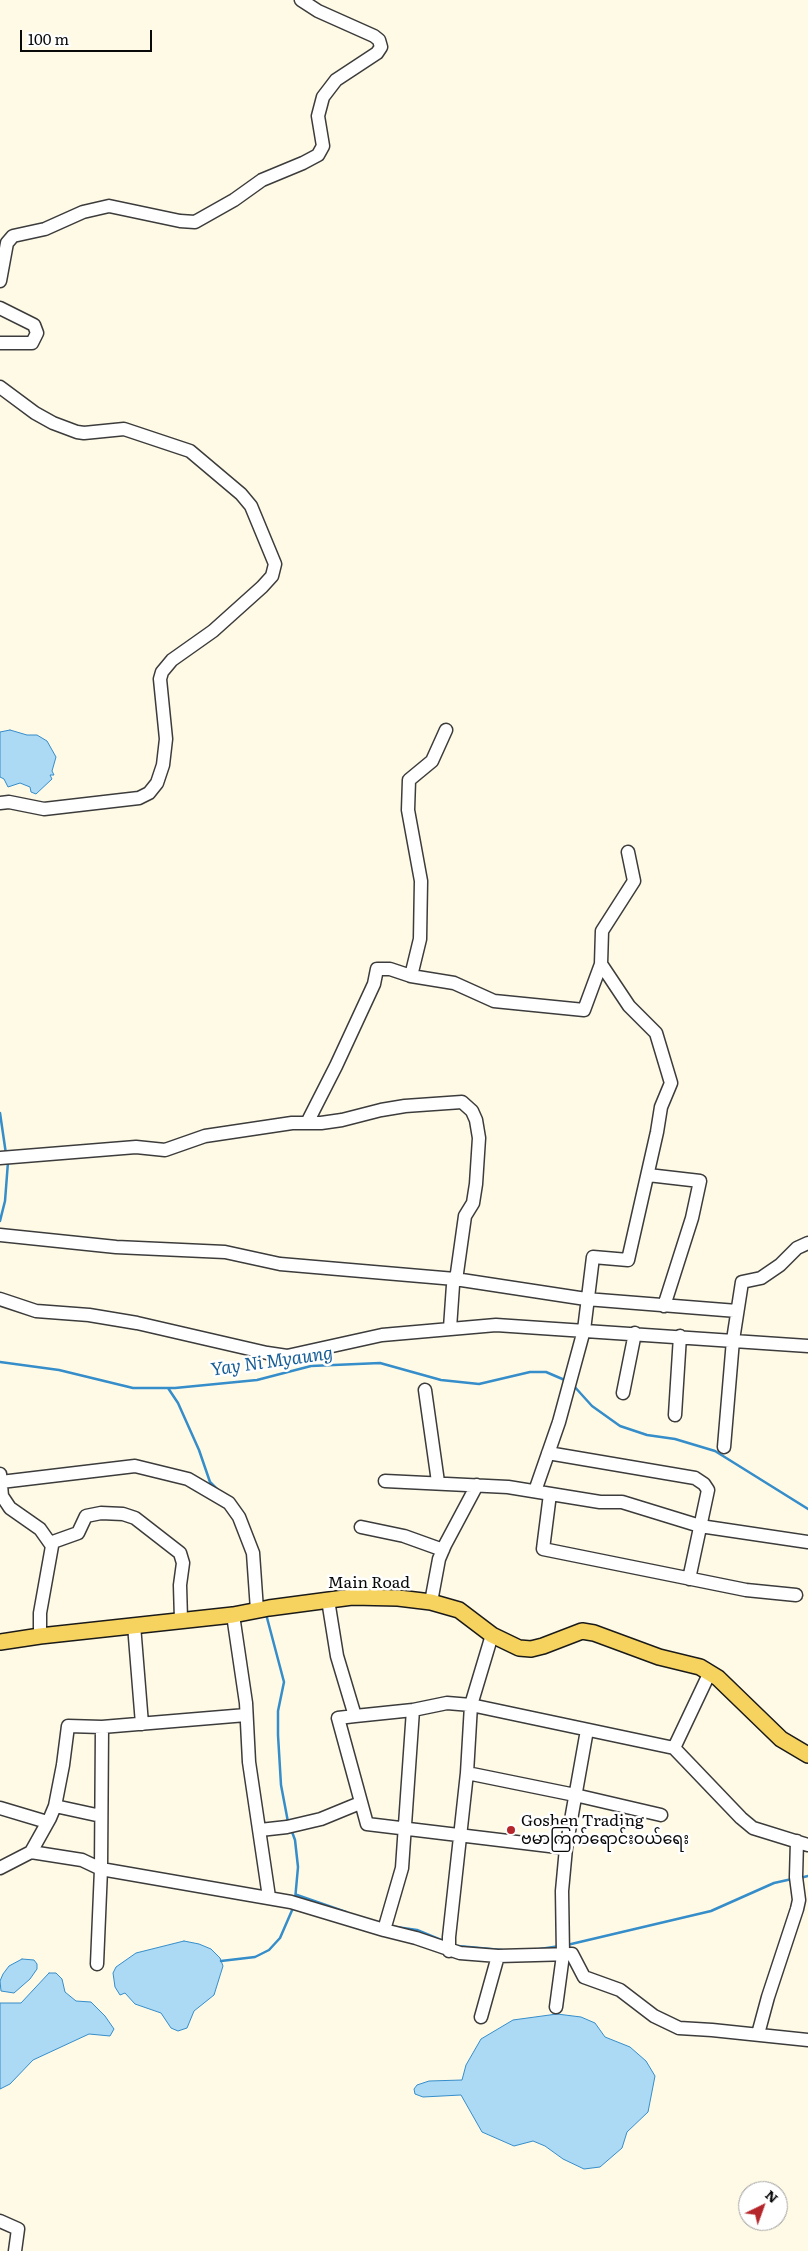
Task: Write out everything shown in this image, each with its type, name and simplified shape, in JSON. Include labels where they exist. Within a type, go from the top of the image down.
[{"type":"main road","name":"Main Road","points":[[0,1642],[233,1615],[328,1600],[398,1598],[431,1602],[459,1610],[492,1635],[513,1646],[531,1648],[582,1631],[594,1633],[659,1657],[688,1663],[710,1672],[718,1678],[781,1739],[808,1755]]},
{"type":"street","points":[[0,281],[7,243],[13,236],[45,229],[83,212],[109,206],[180,221],[195,222],[234,200],[262,180],[318,155],[324,141],[318,116],[323,97],[336,80],[377,53],[382,47],[379,40],[374,36],[318,11],[301,0]]},
{"type":"street","points":[[0,308],[30,323],[34,326],[37,333],[35,341],[26,345],[0,343]]},
{"type":"street","points":[[0,387],[35,413],[53,423],[77,432],[124,429],[181,446],[190,451],[241,494],[251,506],[275,564],[272,576],[262,587],[213,631],[172,660],[162,672],[160,679],[166,739],[163,765],[157,783],[149,793],[139,798],[44,809],[0,802]]},
{"type":"street","points":[[411,976],[420,939],[421,881],[408,810],[409,780],[432,761],[446,730]]},
{"type":"street","points":[[307,1123],[374,984],[376,969],[390,969],[411,976],[454,983],[494,1000],[584,1010],[601,964],[602,931],[634,881],[628,852]]},
{"type":"street","points":[[535,1491],[570,1385],[584,1330],[586,1299],[593,1257],[628,1260],[648,1175],[661,1107],[671,1083],[656,1033],[629,1006],[601,964]]},
{"type":"street","points":[[0,1158],[136,1147],[165,1150],[205,1136],[292,1123],[342,1120],[405,1106],[462,1102],[476,1120],[479,1138],[476,1184],[473,1203],[465,1216],[457,1273],[454,1279],[450,1328]]},
{"type":"street","points":[[648,1175],[700,1181],[692,1218],[664,1306]]},
{"type":"street","points":[[0,1235],[116,1247],[225,1252],[280,1264],[454,1279],[586,1299],[738,1312]]},
{"type":"street","points":[[724,1447],[733,1340],[742,1282],[761,1278],[780,1265],[798,1248],[808,1243]]},
{"type":"street","points":[[0,1299],[36,1311],[89,1315],[136,1323],[287,1356],[382,1335],[496,1325],[808,1346]]},
{"type":"street","points":[[623,1393],[635,1333]]},
{"type":"street","points":[[674,1415],[680,1336]]},
{"type":"street","points":[[426,1390],[438,1482]]},
{"type":"street","points":[[548,1452],[695,1478],[704,1484],[708,1490],[689,1579]]},
{"type":"street","points":[[40,1636],[40,1614],[52,1546],[40,1528],[10,1508],[2,1496],[1,1478],[126,1467],[164,1472],[188,1479],[229,1503],[239,1517],[253,1553],[257,1610]]},
{"type":"street","points":[[385,1481],[477,1485],[535,1491],[600,1502],[622,1502],[700,1526],[808,1542]]},
{"type":"street","points":[[431,1602],[443,1550],[477,1485]]},
{"type":"street","points":[[550,1494],[543,1549],[746,1590],[796,1595]]},
{"type":"street","points":[[50,1543],[78,1533],[86,1516],[101,1513],[123,1514],[136,1518],[180,1552],[182,1563],[180,1585],[181,1620]]},
{"type":"street","points":[[360,1527],[404,1536],[443,1550]]},
{"type":"street","points":[[328,1600],[337,1656],[355,1716]]},
{"type":"street","points":[[233,1615],[246,1715],[249,1762],[269,1897]]},
{"type":"street","points":[[134,1625],[142,1724]]},
{"type":"street","points":[[448,1944],[467,1773],[471,1705],[492,1635]]},
{"type":"street","points":[[674,1748],[710,1672]]},
{"type":"street","points":[[566,1848],[367,1824],[338,1718],[413,1710],[447,1704],[471,1705],[674,1748],[741,1818],[753,1828],[803,1843],[797,1879],[799,1900],[797,1909],[758,2034]]},
{"type":"street","points":[[386,1926],[400,1878],[406,1829],[413,1710]]},
{"type":"street","points":[[0,1868],[31,1852],[55,1806],[68,1726],[102,1727],[246,1715]]},
{"type":"street","points":[[97,1964],[101,1869],[102,1727]]},
{"type":"street","points":[[556,2008],[563,1949],[562,1890],[566,1848],[587,1730]]},
{"type":"street","points":[[467,1773],[576,1795],[661,1816]]},
{"type":"street","points":[[260,1830],[321,1819],[360,1803]]},
{"type":"street","points":[[55,1806],[101,1816]]},
{"type":"street","points":[[0,1808],[47,1822]]},
{"type":"street","points":[[31,1852],[82,1860],[101,1869],[269,1897],[386,1926],[416,1938],[498,1956],[563,1949],[572,1954],[584,1977],[620,1990],[654,2016],[679,2028],[808,2040]]},
{"type":"street","points":[[481,2017],[498,1956]]},
{"type":"street","points":[[0,2221],[18,2229],[15,2251]]},
{"type":"water","points":[[10,730],[27,735],[37,735],[47,741],[56,757],[52,771],[54,775],[50,775],[52,779],[36,794],[31,792],[30,787],[20,783],[8,787],[4,779],[0,777],[0,732]]},
{"type":"water","points":[[184,1941],[211,1949],[220,1958],[223,1966],[214,1995],[194,2011],[187,2028],[178,2031],[171,2028],[161,2013],[135,2004],[125,1993],[120,1995],[115,1987],[113,1973],[116,1967],[136,1953]]},
{"type":"water","points":[[22,1959],[34,1960],[37,1964],[37,1969],[30,1979],[14,1993],[1,1991],[0,1981],[3,1974],[9,1966]]},
{"type":"water","points":[[49,1973],[56,1973],[62,1979],[65,1992],[76,2001],[91,2002],[105,2016],[114,2029],[110,2036],[89,2034],[33,2060],[10,2084],[0,2089],[0,2003],[21,2003]]},
{"type":"water","points":[[557,2014],[581,2017],[595,2023],[605,2037],[630,2047],[646,2061],[655,2076],[648,2112],[627,2132],[622,2148],[600,2167],[584,2169],[533,2141],[514,2146],[482,2132],[461,2095],[423,2097],[415,2094],[414,2089],[417,2085],[429,2081],[462,2080],[466,2065],[481,2039],[513,2020]]},
{"type":"waterway","points":[[0,1113],[6,1154]]},
{"type":"waterway","points":[[0,1221],[5,1201],[8,1162]]},
{"type":"waterway","name":"Yay Ni Myaung","points":[[0,1362],[59,1370],[133,1388],[175,1388],[257,1380],[311,1366],[380,1363],[441,1380],[479,1384],[530,1372],[546,1372],[567,1381]]},
{"type":"waterway","name":"Yay Ni Myaung","points":[[573,1385],[592,1406],[620,1426],[647,1435],[675,1439],[715,1451],[808,1509]]},
{"type":"waterway","points":[[168,1388],[178,1403],[199,1450],[210,1482],[218,1490]]},
{"type":"waterway","points":[[266,1614],[284,1682],[278,1711],[278,1735],[281,1785],[288,1822]]},
{"type":"waterway","points":[[291,1829],[295,1840],[298,1867],[295,1900]]},
{"type":"waterway","points":[[800,1878],[808,1876]]},
{"type":"waterway","points":[[567,1945],[711,1911],[774,1883],[792,1879]]},
{"type":"waterway","points":[[297,1895],[346,1912]]},
{"type":"waterway","points":[[221,1961],[255,1957],[269,1950],[280,1938],[293,1908]]},
{"type":"waterway","points":[[396,1927],[417,1930],[446,1942]]},
{"type":"waterway","points":[[458,1946],[502,1950]]},
{"type":"waterway","points":[[540,1949],[560,1946]]},
{"type":"place","name":"Goshen Trading ဗမာကြက်ရောင်းဝယ်ရေး","points":[[511,1830]]}]
